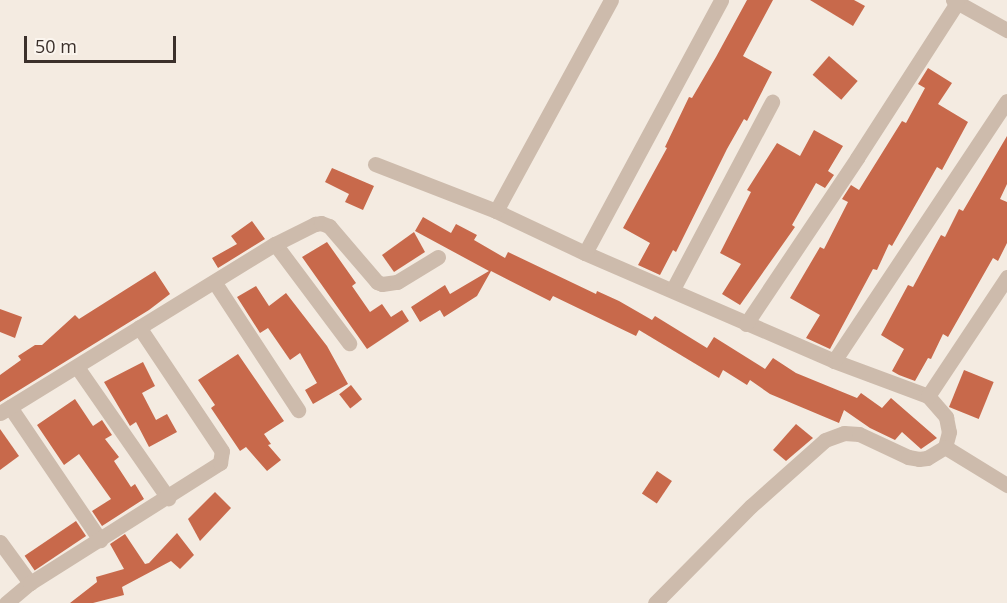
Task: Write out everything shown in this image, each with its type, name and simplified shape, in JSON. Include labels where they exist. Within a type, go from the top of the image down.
[{"type":"street","points":[[496,211],[611,0]]},
{"type":"street","points":[[585,253],[721,0]]},
{"type":"street","points":[[746,324],[857,158],[955,1],[1007,30]]},
{"type":"street","points":[[673,289],[772,102]]},
{"type":"street","points":[[834,361],[1007,102]]},
{"type":"street","points":[[375,164],[496,211],[585,253],[673,289],[746,324],[834,361],[928,396],[946,417],[949,432],[945,447],[927,458],[908,457],[859,434],[844,433],[825,440],[751,506],[655,603]]},
{"type":"street","points":[[100,540],[5,410],[275,244],[315,224],[326,224],[377,282],[382,284],[397,282],[438,257]]},
{"type":"street","points":[[275,244],[349,343]]},
{"type":"street","points":[[928,396],[1007,277]]},
{"type":"street","points":[[215,282],[298,410]]},
{"type":"street","points":[[6,603],[30,583],[168,498],[220,463],[222,451],[139,327]]},
{"type":"street","points":[[77,367],[168,498]]},
{"type":"street","points":[[945,447],[1007,485]]},
{"type":"street","points":[[0,542],[30,583]]},
{"type":"building","points":[[747,0],[773,0],[743,56],[772,72],[747,121],[744,119],[727,149],[676,252],[673,250],[660,275],[638,265],[650,243],[623,228],[667,148],[665,147],[689,97],[692,98]]},
{"type":"building","points":[[810,0],[854,0],[865,6],[853,26]]},
{"type":"building","points":[[829,56],[858,81],[841,100],[813,75]]},
{"type":"building","points":[[928,68],[952,83],[938,104],[968,122],[942,170],[937,167],[892,246],[889,244],[877,270],[873,269],[830,349],[806,338],[820,315],[790,298],[820,247],[824,249],[848,202],[842,199],[851,185],[859,190],[902,121],[906,123],[925,88],[918,84]]},
{"type":"building","points":[[814,130],[843,146],[828,171],[834,175],[825,188],[816,183],[792,225],[795,227],[740,305],[722,294],[741,264],[720,253],[751,192],[747,190],[777,143],[800,156]]},
{"type":"building","points":[[1007,136],[1007,184],[1000,199],[1007,202],[1007,243],[998,261],[993,258],[948,337],[943,334],[931,359],[928,358],[915,381],[899,375],[892,371],[904,349],[881,335],[908,285],[913,287],[941,235],[945,237],[959,209],[963,211]]},
{"type":"building","points":[[332,168],[374,186],[363,210],[345,202],[349,194],[325,182]]},
{"type":"building","points":[[423,217],[451,233],[456,224],[477,235],[474,240],[505,258],[508,252],[596,294],[597,291],[619,301],[652,320],[655,316],[707,348],[714,337],[765,369],[773,358],[796,373],[857,398],[861,393],[882,408],[891,398],[937,438],[921,449],[902,432],[895,440],[870,428],[844,410],[839,423],[770,394],[750,380],[747,385],[723,370],[719,378],[639,330],[636,336],[553,296],[550,301],[491,271],[477,296],[444,317],[440,310],[420,322],[411,307],[445,285],[450,294],[489,271],[415,231]]},
{"type":"building","points":[[252,221],[265,239],[218,268],[212,258],[237,244],[231,236]]},
{"type":"building","points":[[414,232],[425,252],[394,272],[382,255]]},
{"type":"building","points":[[327,242],[356,283],[352,286],[370,312],[382,304],[391,317],[402,310],[409,321],[367,349],[302,257]]},
{"type":"building","points":[[155,271],[170,294],[149,310],[0,402],[0,375],[21,360],[18,356],[35,345],[42,345],[75,315],[79,319]]},
{"type":"building","points":[[256,286],[269,306],[286,293],[327,346],[348,384],[313,404],[305,390],[317,383],[300,353],[290,360],[268,328],[260,333],[237,297]]},
{"type":"building","points":[[0,309],[22,317],[15,338],[0,332]]},
{"type":"building","points":[[238,354],[284,421],[264,434],[271,444],[268,445],[281,460],[267,471],[246,447],[240,451],[211,408],[215,405],[198,380]]},
{"type":"building","points":[[143,362],[155,386],[142,393],[156,420],[167,414],[177,432],[149,447],[136,422],[130,426],[104,382]]},
{"type":"building","points":[[964,370],[994,382],[979,419],[949,407]]},
{"type":"building","points":[[351,385],[362,399],[350,408],[339,394]]},
{"type":"building","points":[[75,399],[93,426],[102,420],[112,435],[105,439],[119,457],[114,461],[131,487],[135,484],[144,499],[102,526],[92,511],[111,499],[79,454],[64,465],[37,425]]},
{"type":"building","points":[[796,424],[813,438],[786,461],[773,450]]},
{"type":"building","points":[[0,429],[19,456],[0,470]]},
{"type":"building","points":[[657,471],[672,481],[657,503],[642,493]]},
{"type":"building","points":[[215,492],[231,508],[200,541],[188,519]]},
{"type":"building","points":[[76,521],[86,536],[35,571],[25,556]]},
{"type":"building","points":[[177,533],[194,555],[180,569],[171,561],[122,587],[124,595],[93,603],[70,603],[97,582],[96,577],[124,569],[110,544],[125,534],[145,564],[149,563]]}]
